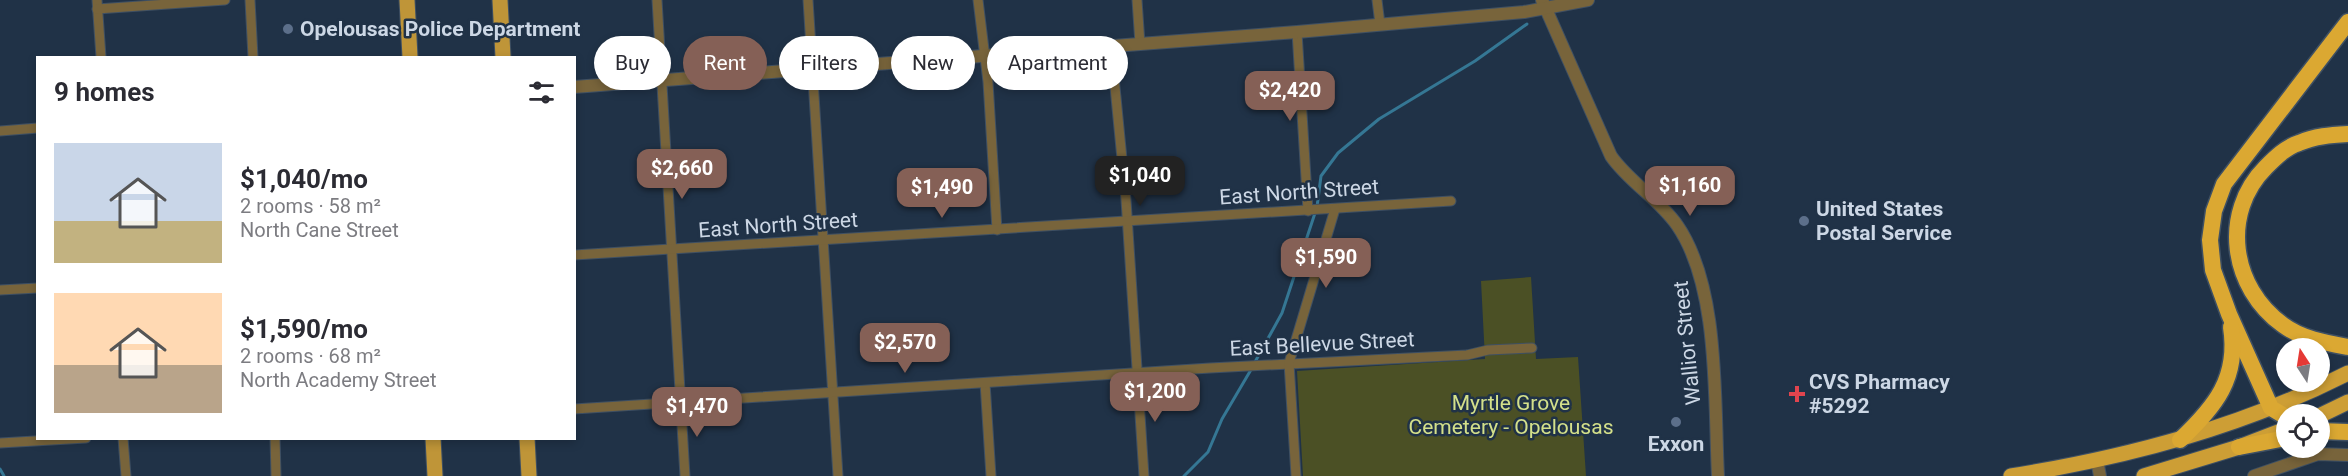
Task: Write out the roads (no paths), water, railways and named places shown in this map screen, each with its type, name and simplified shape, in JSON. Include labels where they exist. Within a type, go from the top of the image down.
[{"type":"highway","points":[[2276,411],[2271,408],[2229,314],[2213,270],[2210,240],[2214,211],[2224,184],[2348,22]]},
{"type":"highway","points":[[2348,135],[2323,135],[2297,143],[2277,156],[2253,180],[2241,205],[2235,231],[2241,270],[2256,298],[2275,319],[2305,336],[2348,347]]},
{"type":"highway","points":[[2180,440],[2218,399],[2226,381],[2232,338],[2229,314]]},
{"type":"highway","points":[[2011,476],[2097,460],[2180,440],[2271,408],[2348,373]]},
{"type":"highway","points":[[2330,411],[2348,402]]},
{"type":"highway","points":[[2330,431],[2348,432]]},
{"type":"highway","points":[[2144,476],[2239,447],[2276,433]]},
{"type":"highway","points":[[2239,447],[2276,440]]},
{"type":"main road","points":[[407,0],[410,56]]},
{"type":"main road","points":[[500,0],[503,56]]},
{"type":"main road","points":[[432,440],[435,476]]},
{"type":"main road","points":[[527,440],[529,476]]},
{"type":"street","points":[[100,56],[97,5],[225,0]]},
{"type":"street","points":[[250,0],[253,56]]},
{"type":"street","points":[[657,0],[659,36]]},
{"type":"street","points":[[808,0],[811,36]]},
{"type":"street","points":[[978,0],[985,55],[997,230]]},
{"type":"street","points":[[1137,0],[1140,44]]},
{"type":"street","points":[[1377,0],[1380,24]]},
{"type":"street","points":[[1128,45],[1380,24],[1588,0]]},
{"type":"street","name":"Wallior Street","points":[[1545,5],[1611,156],[1624,173],[1664,208],[1689,245],[1698,265],[1709,316],[1718,476]]},
{"type":"street","points":[[1297,32],[1314,211]]},
{"type":"street","points":[[879,64],[985,55]]},
{"type":"street","points":[[671,79],[779,72]]},
{"type":"street","points":[[576,87],[594,85]]},
{"type":"street","points":[[663,90],[685,476]]},
{"type":"street","points":[[814,90],[838,476]]},
{"type":"street","points":[[1116,90],[1144,476]]},
{"type":"street","points":[[0,131],[36,128]]},
{"type":"street","name":"East North Street","points":[[576,255],[1451,201]]},
{"type":"street","points":[[1296,476],[1289,363],[1335,209]]},
{"type":"street","points":[[0,290],[36,288]]},
{"type":"street","name":"East Bellevue Street","points":[[576,409],[1138,372],[1467,355],[1488,350],[1532,348]]},
{"type":"street","points":[[985,383],[991,476]]},
{"type":"street","points":[[0,443],[52,440]]},
{"type":"street","points":[[123,440],[126,476]]},
{"type":"street","points":[[274,440],[276,476]]},
{"type":"street","points":[[2254,476],[2318,454],[2348,455]]},
{"type":"street","points":[[2097,460],[2100,476]]},
{"type":"waterway","points":[[1255,362],[1282,313],[1317,207],[1321,176],[1338,153],[1379,119],[1475,61],[1527,24]]},
{"type":"waterway","points":[[1184,476],[1208,452],[1222,419],[1252,368]]},
{"type":"waterway","points":[[0,469],[4,476]]},
{"type":"place","name":"Opelousas Police Department","points":[[288,29]]},
{"type":"place","name":"United States Postal Service","points":[[1804,221]]},
{"type":"place","name":"CVS Pharmacy #5292","points":[[1797,394]]},
{"type":"place","name":"Exxon","points":[[1676,422]]},
{"type":"park label","name":"Myrtle Grove Cemetery - Opelousas","points":[[1511,415]]}]
